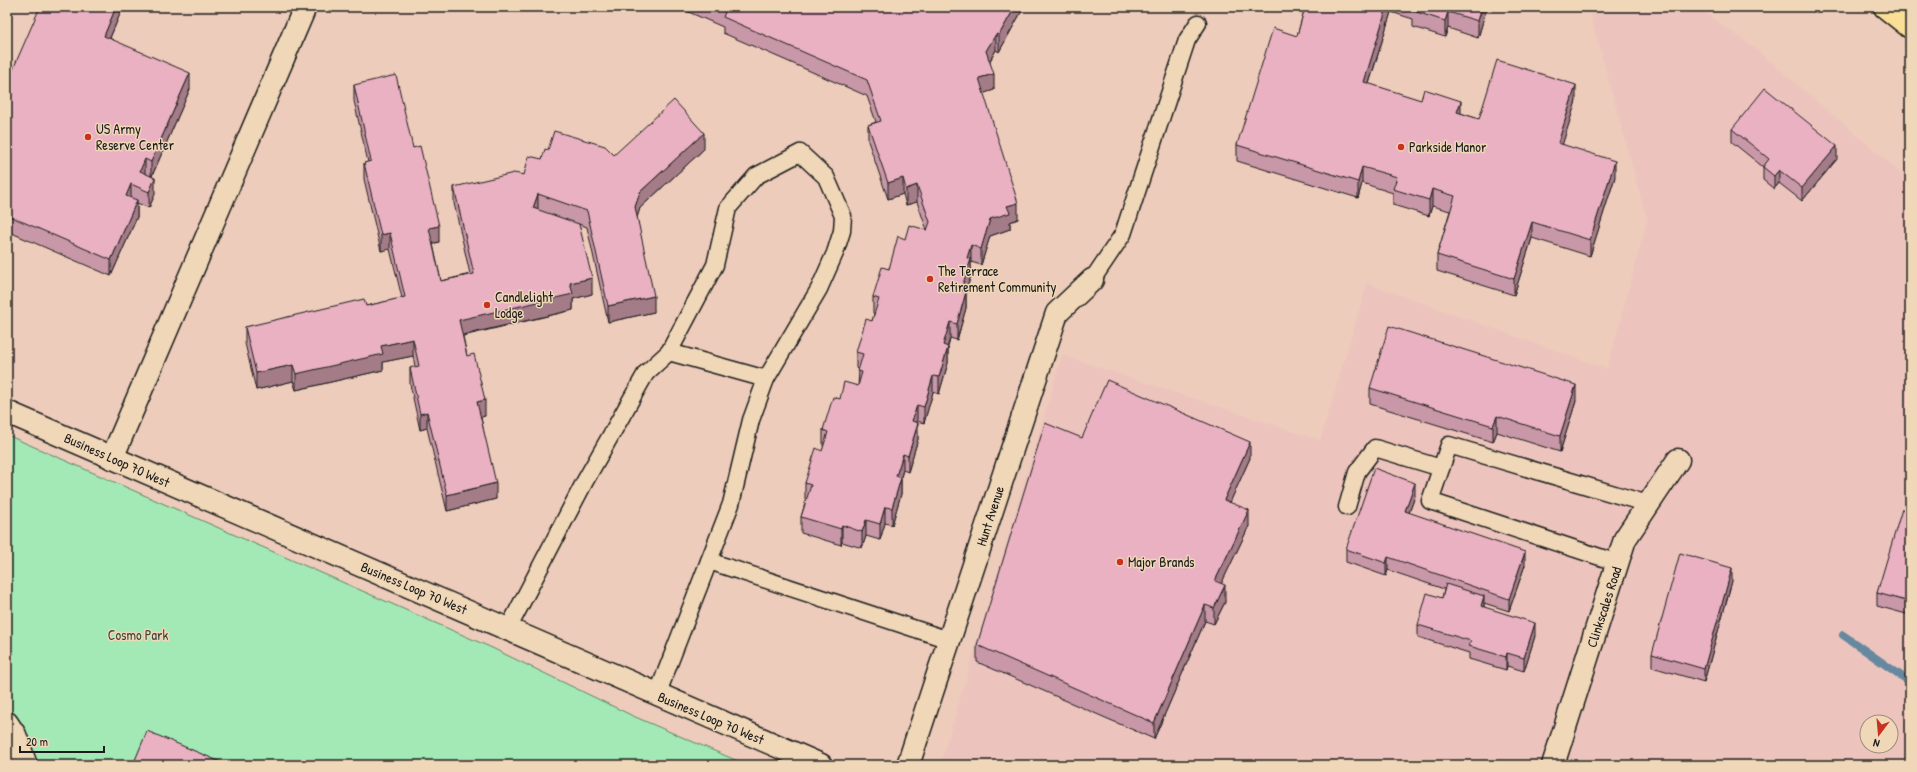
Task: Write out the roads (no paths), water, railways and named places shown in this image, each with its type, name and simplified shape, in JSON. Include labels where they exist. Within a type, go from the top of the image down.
[{"type":"highway","points":[[1885,7],[1910,27]]},
{"type":"street","points":[[112,458],[303,12],[303,7]]},
{"type":"street","name":"Hunt Avenue","points":[[908,765],[1057,313],[1092,280]]},
{"type":"street","name":"Business Loop 70 West","points":[[7,412],[821,765]]},
{"type":"street","name":"Clinkscales Road","points":[[1553,765],[1625,539],[1678,460]]},
{"type":"street","points":[[7,723],[15,735],[26,765]]},
{"type":"lane","points":[[1092,280],[1123,234],[1187,40],[1198,23]]},
{"type":"lane","points":[[508,629],[584,481],[646,373],[669,352],[714,265],[728,208],[756,176],[800,153],[826,177],[843,216],[842,231],[835,253],[819,289],[766,378],[751,420],[731,504],[657,695]]},
{"type":"lane","points":[[669,352],[766,378]]},
{"type":"lane","points":[[1618,563],[1430,501],[1449,445],[1648,504]]},
{"type":"lane","points":[[1347,507],[1357,472],[1375,448],[1441,468]]},
{"type":"lane","points":[[709,560],[949,640]]},
{"type":"waterway","points":[[1843,635],[1910,682]]},
{"type":"place","name":"US Army Reserve Center","points":[[88,137]]},
{"type":"place","name":"Parkside Manor","points":[[1401,147]]},
{"type":"place","name":"The Terrace Retirement Community","points":[[930,279]]},
{"type":"place","name":"Candlelight Lodge","points":[[487,305]]},
{"type":"place","name":"Major Brands","points":[[1120,562]]},
{"type":"park label","name":"Cosmo Park","points":[[138,635]]}]
